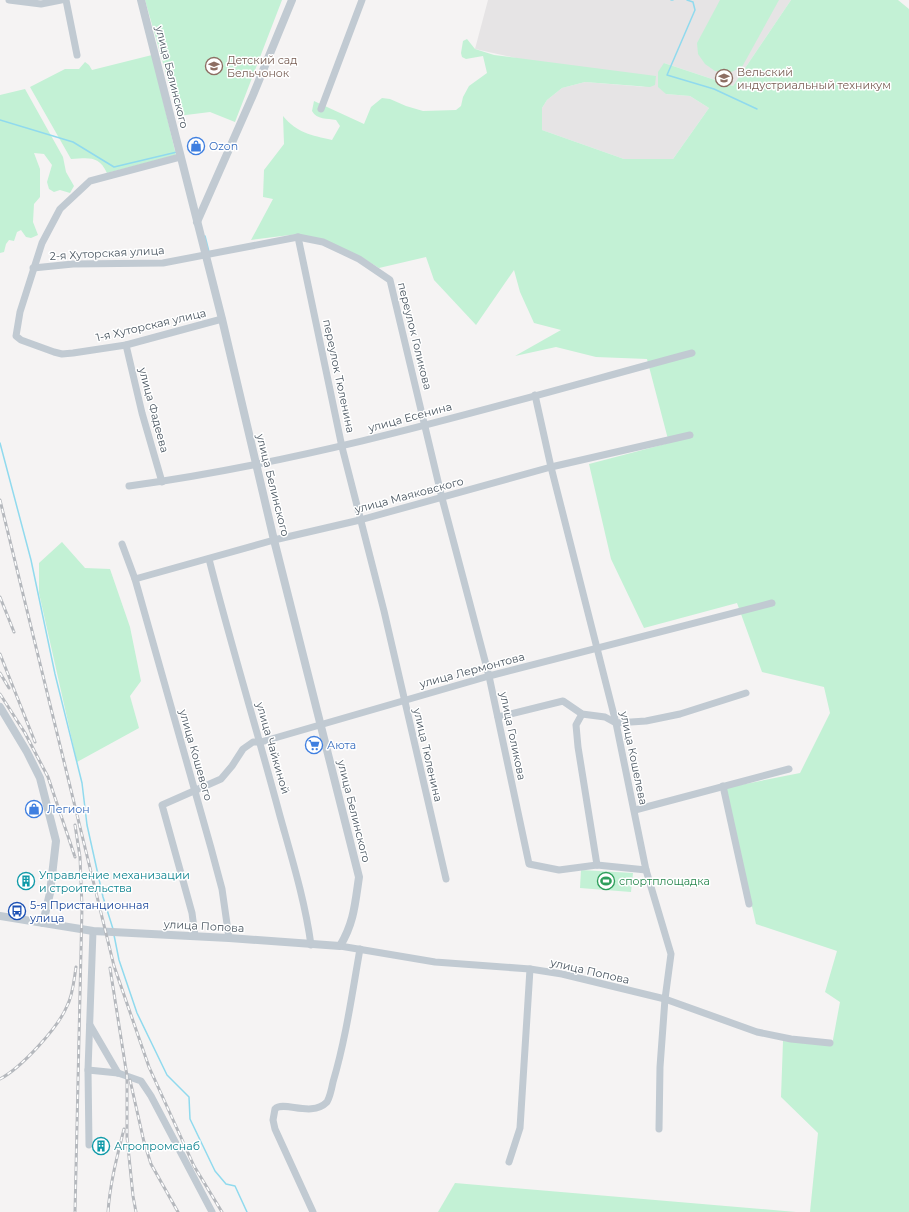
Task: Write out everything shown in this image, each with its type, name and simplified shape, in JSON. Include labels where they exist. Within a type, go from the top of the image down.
[{"type":"street","points":[[9,0],[41,4],[61,0]]},
{"type":"street","points":[[66,0],[77,55]]},
{"type":"street","name":"улица Белинского","points":[[141,0],[204,254],[222,319],[274,540],[359,877],[353,918],[348,932],[340,946]]},
{"type":"street","points":[[197,222],[253,95],[292,0]]},
{"type":"street","points":[[321,109],[362,0]]},
{"type":"street","points":[[33,268],[42,243],[60,209],[90,181],[180,157]]},
{"type":"street","name":"2-я Хуторская улица","points":[[33,268],[73,264],[163,262],[298,237]]},
{"type":"street","name":"переулок Голикова","points":[[298,237],[323,242],[359,259],[390,280],[426,424],[442,498]]},
{"type":"street","name":"переулок Тюленина","points":[[298,237],[342,447],[360,520]]},
{"type":"street","name":"1-я Хуторская улица","points":[[33,268],[20,312],[16,336],[21,340],[62,354],[126,345],[222,319]]},
{"type":"street","name":"улица Фадеева","points":[[126,345],[162,482]]},
{"type":"street","name":"улица Есенина","points":[[129,486],[162,482],[256,465],[342,447],[692,353]]},
{"type":"street","name":"улица Кошелева","points":[[535,395],[551,467],[616,723],[635,810],[646,870],[671,954],[665,999],[660,1067],[659,1128]]},
{"type":"street","name":"улица Маяковского","points":[[135,579],[274,540],[360,520],[442,498],[551,467],[690,435]]},
{"type":"street","name":"улица Голикова","points":[[442,498],[489,676],[529,864],[559,870],[597,865],[646,870]]},
{"type":"street","name":"улица Тюленина","points":[[360,520],[446,879]]},
{"type":"street","name":"улица Кошевого","points":[[122,544],[135,579],[222,889],[229,938]]},
{"type":"street","name":"улица Чайкиной","points":[[209,559],[233,652],[261,742],[307,915],[311,945]]},
{"type":"street","name":"улица Лермонтова","points":[[195,936],[192,913],[162,805],[221,778],[232,766],[243,749],[253,742],[261,742],[321,726],[404,700],[489,676],[772,603]]},
{"type":"street","points":[[498,717],[563,701],[582,714],[605,717],[616,723],[646,721],[680,714],[746,693]]},
{"type":"street","points":[[0,707],[27,752],[40,778],[56,841],[50,893],[43,923]]},
{"type":"street","points":[[582,714],[576,725],[578,747],[597,865]]},
{"type":"street","points":[[635,810],[789,769]]},
{"type":"street","points":[[723,786],[749,904]]},
{"type":"street","name":"улица Попова","points":[[0,916],[93,931],[229,938],[311,945]]},
{"type":"street","points":[[89,1145],[88,1070],[93,931]]},
{"type":"street","points":[[311,945],[340,946]]},
{"type":"street","name":"улица Попова","points":[[340,946],[435,962],[530,969],[562,974],[665,999],[757,1032],[791,1039],[830,1043]]},
{"type":"street","points":[[313,1212],[275,1129],[273,1116],[275,1109],[279,1107],[307,1110],[321,1106],[328,1101],[341,1054],[360,949]]},
{"type":"street","points":[[509,1162],[520,1128],[530,969]]},
{"type":"street","points":[[90,1024],[118,1073]]},
{"type":"street","points":[[88,1070],[118,1073],[141,1081],[151,1096],[212,1212]]},
{"type":"shaded area","name":"Вельский индустриальный техникум","points":[[488,0],[791,0],[733,86],[664,63],[666,94],[690,96],[709,108],[673,159],[624,159],[542,130],[542,108],[547,100],[562,88],[585,82],[646,87],[475,49]]},
{"type":"green space","name":"Детский сад Бельчонок","points":[[145,0],[282,0],[235,122],[210,112],[178,116]]},
{"type":"green space","points":[[720,0],[779,0],[742,67],[729,73],[715,71],[705,64],[698,54],[697,43]]},
{"type":"green space","points":[[791,0],[898,0],[909,9],[909,1212],[810,1212],[818,1133],[781,1097],[783,1041],[832,1045],[840,1002],[825,992],[837,951],[756,924],[725,788],[800,773],[830,713],[824,687],[762,672],[737,603],[644,628],[611,559],[589,464],[669,443],[647,359],[596,357],[556,347],[515,356],[561,330],[534,323],[520,292],[514,270],[476,325],[434,280],[426,257],[379,268],[361,257],[298,234],[251,240],[273,199],[263,197],[264,170],[284,144],[283,116],[288,122],[299,130],[311,135],[332,140],[340,126],[336,120],[322,118],[314,114],[312,111],[314,101],[364,124],[371,107],[382,98],[390,99],[423,111],[456,110],[461,106],[463,97],[469,86],[487,73],[483,56],[466,59],[462,57],[461,53],[463,41],[467,39],[475,49],[494,55],[656,76],[655,85],[650,87],[585,82],[562,88],[547,100],[542,108],[542,130],[624,159],[673,159],[709,108],[690,96],[666,94],[658,87],[658,72],[664,63],[733,86]]},
{"type":"green space","points":[[152,55],[176,155],[107,173],[104,167],[97,160],[88,158],[71,159],[30,87],[65,69],[79,69],[85,62],[92,70]]},
{"type":"green space","points":[[25,89],[63,157],[66,172],[74,186],[70,193],[60,190],[54,192],[49,189],[47,182],[52,165],[44,154],[34,153],[40,169],[40,197],[34,204],[33,222],[38,235],[31,238],[26,237],[21,230],[17,232],[14,241],[9,240],[6,244],[4,252],[0,253],[0,95]]},
{"type":"green space","points":[[62,542],[85,568],[110,569],[130,627],[141,681],[130,696],[139,728],[77,762],[39,593],[39,563]]},
{"type":"green space","name":"спортплощадка","points":[[581,870],[633,873],[631,892],[580,888]]},
{"type":"green space","points":[[455,1183],[796,1212],[438,1212]]},
{"type":"waterway","points":[[687,0],[693,2],[695,10],[667,75],[714,89],[757,109]]},
{"type":"waterway","points":[[0,120],[73,142],[114,167],[177,152]]},
{"type":"waterway","points":[[205,236],[209,252]]},
{"type":"waterway","points":[[0,443],[31,560],[55,674],[82,783],[87,825],[103,897],[113,929]]},
{"type":"waterway","points":[[114,935],[119,960],[137,1013],[167,1075],[189,1097],[190,1119],[215,1171],[226,1184],[235,1186],[247,1212]]},
{"type":"railway","points":[[0,500],[114,966],[149,1067],[194,1166],[222,1212]]},
{"type":"railway","points":[[0,597],[14,632]]},
{"type":"railway","points":[[0,654],[35,742]]},
{"type":"railway","points":[[0,673],[9,688]]},
{"type":"railway","points":[[0,694],[25,733],[48,777],[75,857]]},
{"type":"railway","points":[[75,825],[80,857],[82,907],[75,1212]]},
{"type":"railway","points":[[0,1079],[9,1074],[28,1057],[56,1025],[71,997],[76,967]]},
{"type":"railway","points":[[110,968],[127,1076],[127,1137],[136,1212]]},
{"type":"railway","points":[[130,1080],[144,1142],[151,1164],[178,1212]]},
{"type":"railway","points":[[108,1212],[112,1180],[124,1129]]},
{"type":"place","name":"Детский сад Бельчонок","points":[[214,66]]},
{"type":"place","name":"Вельский индустриальный техникум","points":[[724,78]]},
{"type":"place","name":"Ozon","points":[[196,146]]},
{"type":"place","name":"Аюта","points":[[314,745]]},
{"type":"place","name":"Легион","points":[[34,809]]},
{"type":"place","name":"Управление механизации и строительства","points":[[26,881]]},
{"type":"place","name":"спортплощадка","points":[[606,881]]},
{"type":"place","name":"5-я Пристанционная улица","points":[[17,911]]},
{"type":"place","name":"Агропромснаб","points":[[101,1146]]}]
